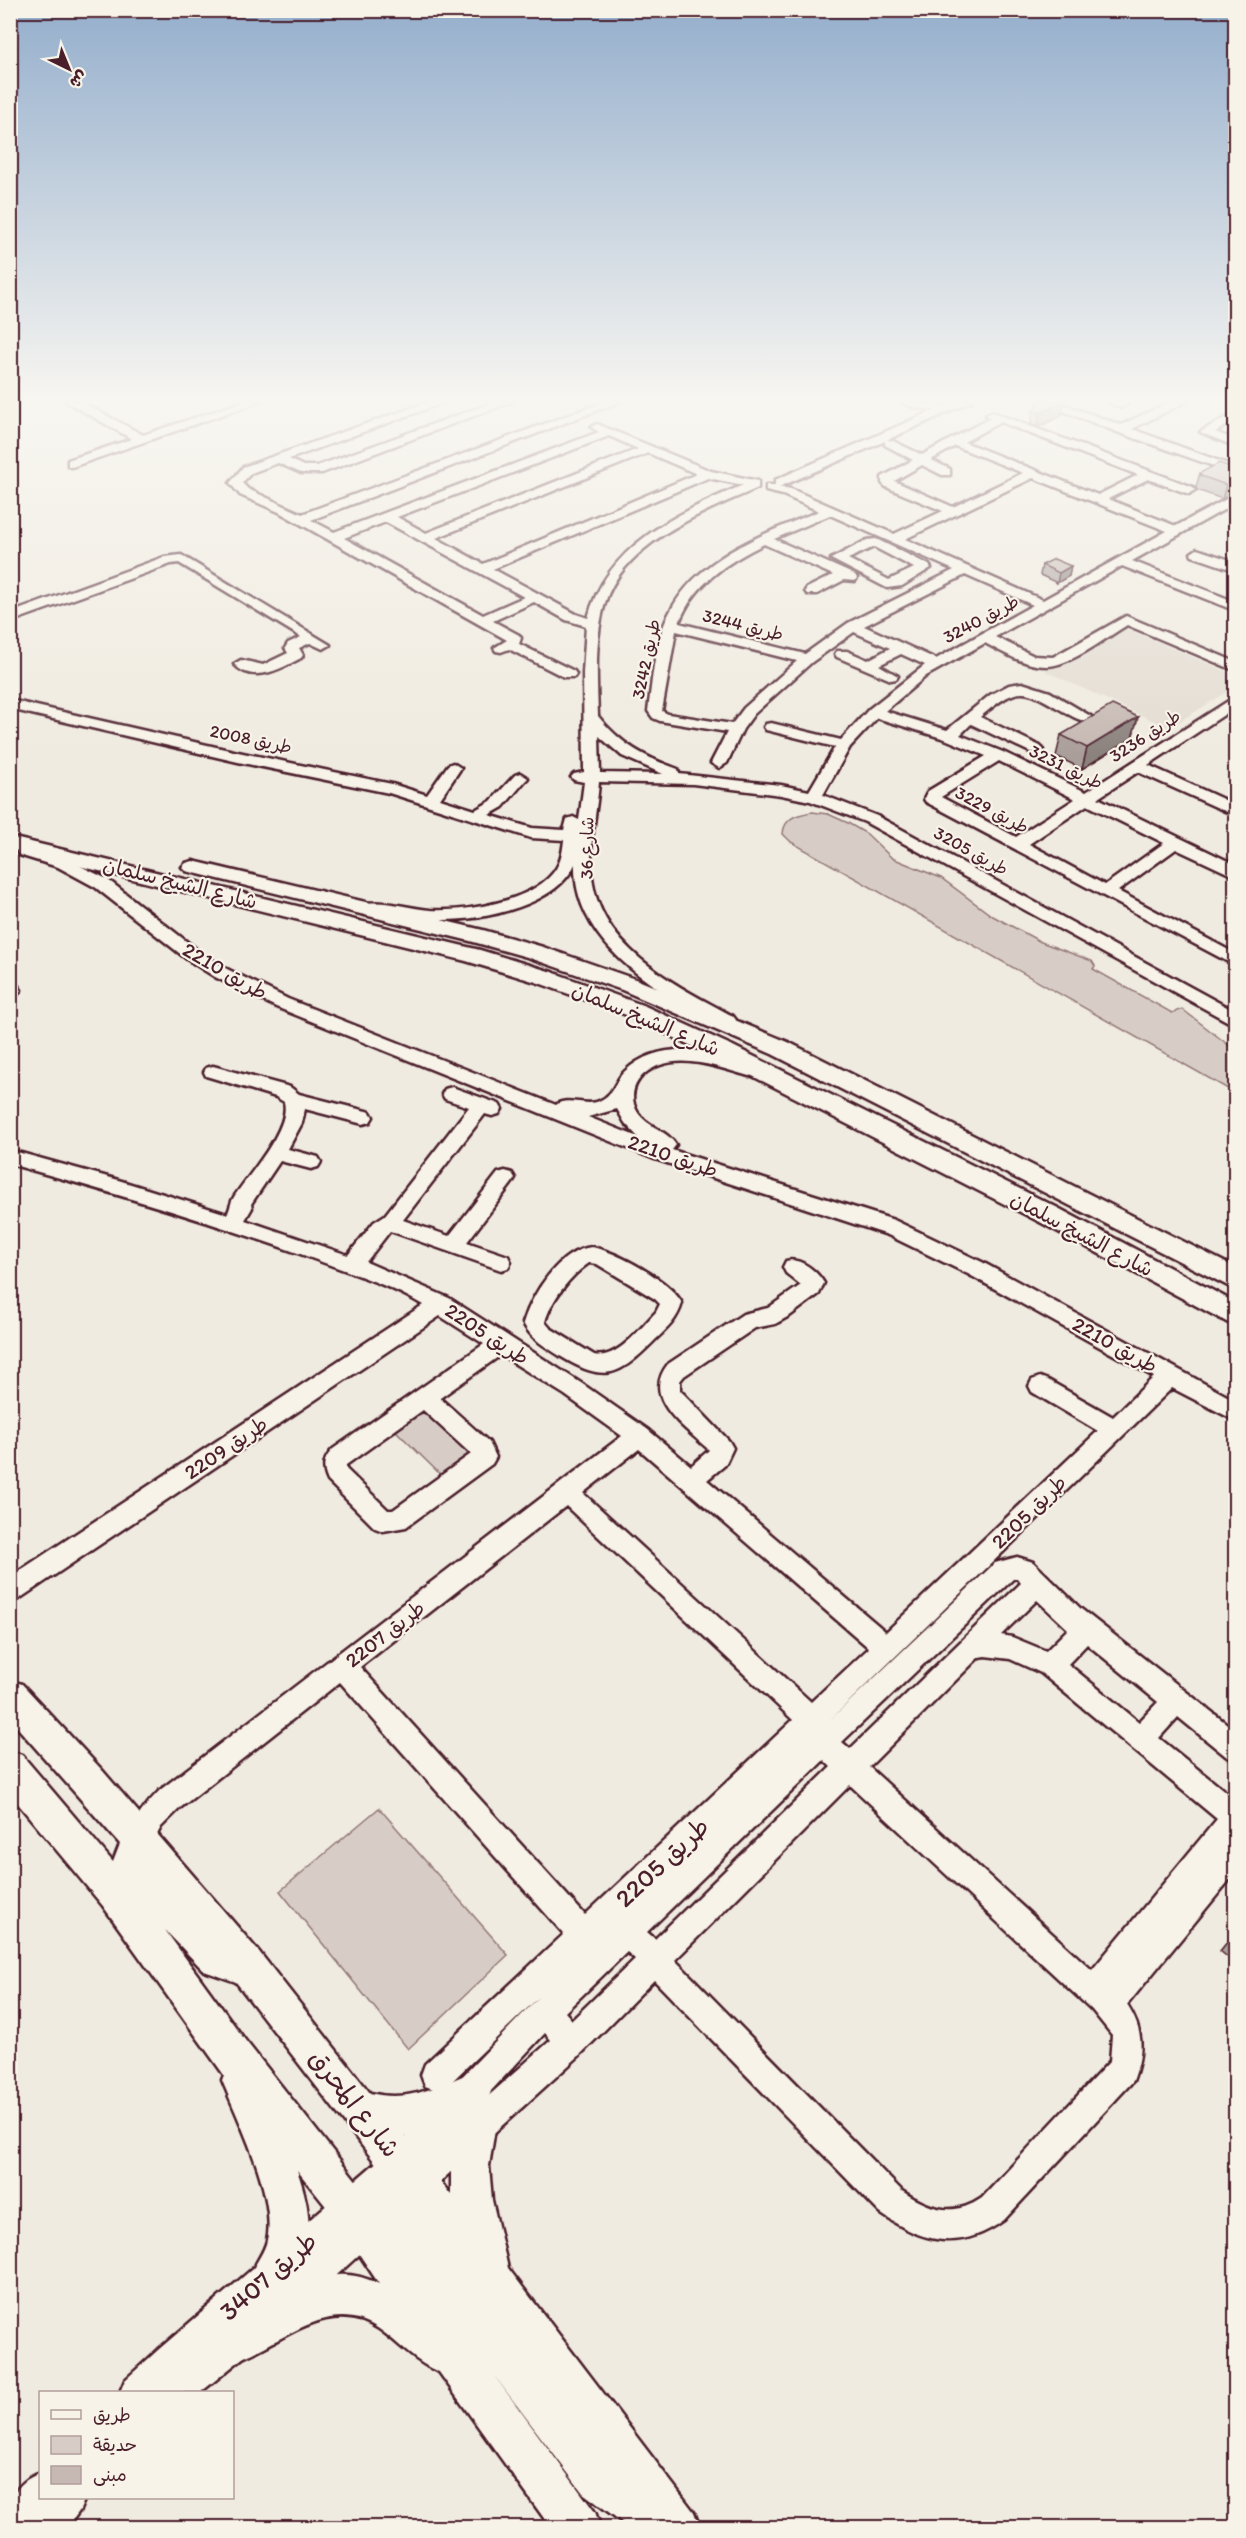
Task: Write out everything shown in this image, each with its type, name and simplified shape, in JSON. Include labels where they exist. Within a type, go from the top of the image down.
[{"type":"main road","name":"شارع الشيخ سلمان","points":[[10,825],[367,908],[545,956],[630,985],[780,1048],[1236,1280]]},
{"type":"main road","name":"شارع الشيخ سلمان","points":[[10,843],[393,935],[544,976],[638,1011],[800,1089],[1049,1215],[1236,1316]]},
{"type":"main road","name":"شارع المحرق","points":[[10,1695],[90,1782],[247,1966],[360,2110],[384,2197],[459,2364],[579,2528]]},
{"type":"main road","name":"شارع المحرق","points":[[10,1767],[116,1893],[231,2054],[384,2197],[489,2277],[678,2528]]},
{"type":"main road","points":[[139,1840],[116,1893],[149,1893],[163,1902],[217,1958],[247,1966]]},
{"type":"main road","points":[[231,2054],[284,2192],[288,2214],[288,2239],[272,2273]]},
{"type":"main road","points":[[360,2110],[389,2118],[410,2116],[432,2109],[473,2110],[467,2167],[472,2205],[489,2277]]},
{"type":"main road","points":[[384,2197],[599,2477],[668,2528]]},
{"type":"main road","points":[[242,2337],[321,2298],[340,2295],[358,2297],[375,2303],[459,2364]]},
{"type":"street","points":[[302,519],[514,638],[514,641],[505,646],[569,674]]},
{"type":"street","points":[[334,537],[381,519]]},
{"type":"street","points":[[392,519],[572,617],[593,624]]},
{"type":"street","points":[[426,538],[472,519]]},
{"type":"street","points":[[483,569],[604,519]]},
{"type":"street","name":"شارع 36","points":[[367,908],[384,907],[443,915],[485,912],[521,899],[554,881],[566,867],[577,835],[592,718],[591,656],[597,604],[607,583],[638,550],[678,519]]},
{"type":"street","name":"شارع 36","points":[[638,550],[690,519]]},
{"type":"street","name":"طريق 3242","points":[[736,729],[665,718],[655,711],[672,626],[681,605],[700,579],[726,561],[811,519]]},
{"type":"street","points":[[845,519],[894,546],[924,568],[892,584],[838,559],[872,543],[894,546],[908,546],[1044,605]]},
{"type":"street","points":[[894,546],[939,519]]},
{"type":"street","points":[[1149,519],[1177,531]]},
{"type":"street","name":"طريق 3240","points":[[813,797],[844,744],[874,712],[908,682],[935,664],[1198,519]]},
{"type":"street","points":[[766,540],[901,601]]},
{"type":"street","points":[[1197,553],[1236,567]]},
{"type":"street","points":[[10,618],[169,560],[181,559],[317,642],[293,646],[296,655],[264,670],[252,671],[241,664]]},
{"type":"street","points":[[1123,562],[1236,607]]},
{"type":"street","points":[[719,764],[736,729],[749,711],[807,660],[853,627],[963,571]]},
{"type":"street","points":[[812,591],[844,575]]},
{"type":"street","points":[[483,620],[535,597]]},
{"type":"street","points":[[984,637],[1036,661],[1057,661],[1126,620],[1236,667]]},
{"type":"street","name":"طريق 3244","points":[[672,626],[807,660]]},
{"type":"street","points":[[853,627],[935,664]]},
{"type":"street","points":[[868,665],[899,649]]},
{"type":"street","points":[[842,654],[891,676]]},
{"type":"street","name":"شارع 36","points":[[585,774],[580,698],[583,677],[591,656]]},
{"type":"street","points":[[950,736],[970,718],[1010,689],[1019,686],[1044,662]]},
{"type":"street","points":[[1019,686],[1029,688],[1085,717]]},
{"type":"street","name":"طريق 3236","points":[[1016,845],[1233,703]]},
{"type":"street","name":"طريق 2008","points":[[10,704],[238,757],[372,784],[432,800],[531,832],[577,835]]},
{"type":"street","name":"طريق 3231","points":[[874,712],[950,736],[998,755],[1236,872]]},
{"type":"street","points":[[592,718],[602,732],[630,756],[693,779]]},
{"type":"street","points":[[970,718],[1035,749]]},
{"type":"street","points":[[771,727],[844,744]]},
{"type":"street","name":"طريق 3229","points":[[998,755],[932,797],[934,801],[1236,961]]},
{"type":"street","points":[[1136,765],[1236,811]]},
{"type":"street","points":[[432,800],[453,768]]},
{"type":"street","name":"طريق 3205","points":[[585,774],[693,779],[781,790],[813,797],[871,819],[1236,1020]]},
{"type":"street","points":[[481,815],[497,804],[520,778]]},
{"type":"street","name":"طريق 2008","points":[[481,815],[577,835]]},
{"type":"street","name":"شارع 36","points":[[577,835],[587,895],[608,935],[627,958],[650,977],[780,1048]]},
{"type":"street","points":[[1106,892],[1175,842]]},
{"type":"street","name":"طريق 2210","points":[[10,849],[50,859],[95,880],[194,956],[251,988],[299,1010],[659,1153],[898,1230]]},
{"type":"street","name":"طريق 2210","points":[[800,1089],[718,1059],[681,1056],[645,1064],[626,1083],[622,1094],[623,1106],[633,1123],[649,1137],[669,1147],[825,1198],[898,1230],[975,1268],[1236,1412]]},
{"type":"street","name":"طريق 2210","points":[[453,1071],[480,1074],[573,1110],[602,1108],[614,1102],[622,1094]]},
{"type":"street","points":[[213,1072],[283,1092],[293,1099],[363,1117]]},
{"type":"street","points":[[352,1265],[385,1225],[457,1128],[482,1106],[452,1094]]},
{"type":"street","points":[[232,1215],[293,1122],[296,1110],[293,1099]]},
{"type":"street","points":[[274,1153],[311,1162]]},
{"type":"street","name":"طريق 2205","points":[[10,1157],[232,1215],[406,1286],[441,1304],[551,1375],[639,1436],[887,1648]]},
{"type":"street","points":[[453,1246],[505,1178]]},
{"type":"street","points":[[385,1225],[501,1262]]},
{"type":"street","points":[[592,1255],[602,1257],[669,1298],[671,1303],[669,1311],[664,1318],[626,1355],[614,1363],[595,1366],[572,1352],[542,1334],[534,1323],[536,1312],[579,1259],[592,1255]]},
{"type":"street","points":[[692,1480],[717,1458],[721,1448],[671,1398],[668,1390],[671,1376],[676,1370],[751,1320],[761,1321],[770,1318],[812,1288],[813,1282],[793,1267]]},
{"type":"street","name":"طريق 2209","points":[[10,1591],[441,1304]]},
{"type":"street","points":[[424,1397],[481,1449],[484,1457],[398,1520],[383,1521],[336,1474],[335,1465],[341,1456],[424,1397],[501,1343]]},
{"type":"street","points":[[551,1375],[572,1352]]},
{"type":"street","name":"طريق 2205","points":[[436,2075],[584,1935],[818,1731],[887,1648],[1170,1376]]},
{"type":"street","points":[[1040,1386],[1115,1429]]},
{"type":"street","name":"طريق 2207","points":[[139,1840],[151,1818],[170,1799],[639,1436]]},
{"type":"street","points":[[567,1493],[818,1731],[850,1767],[1101,1998],[1118,2016],[1127,2037],[1127,2058],[1122,2070],[984,2217],[947,2226],[927,2223],[908,2215],[891,2202],[627,1931]]},
{"type":"street","points":[[384,2197],[473,2110],[542,2015],[627,1931],[818,1731],[1012,1566],[1022,1567],[1030,1573],[1034,1581],[1058,1606],[1236,1748]]},
{"type":"street","points":[[473,2110],[568,2045],[1030,1590],[1034,1581]]},
{"type":"street","points":[[1050,1665],[1086,1628]]},
{"type":"street","points":[[972,1646],[1012,1648],[1050,1665],[1235,1817],[1171,1911],[1101,1998]]},
{"type":"street","points":[[343,1667],[584,1935]]},
{"type":"street","points":[[1140,1740],[1176,1701]]},
{"type":"street","points":[[1171,1911],[1236,1850]]},
{"type":"street","points":[[542,2015],[560,2026],[568,2045]]},
{"type":"street","name":"طريق 3407","points":[[138,2391],[178,2353],[272,2273],[384,2197]]},
{"type":"street","name":"طريق 3407","points":[[176,2391],[242,2337],[384,2197]]},
{"type":"street","points":[[11,2528],[39,2491]]},
{"type":"street","points":[[44,2528],[67,2499]]},
{"type":"shaded area","points":[[1123,627],[1235,675],[1235,687],[1169,728],[1045,671]]},
{"type":"green space","points":[[812,812],[828,814],[848,823],[867,834],[892,858],[941,878],[991,915],[1041,942],[1092,961],[1095,966],[1093,969],[1172,1013],[1182,1009],[1235,1050],[1235,1093],[791,842],[783,834],[786,824],[796,816]]},
{"type":"green space","points":[[425,1408],[472,1453],[441,1475],[394,1429]]},
{"type":"green space","points":[[379,1808],[508,1955],[408,2049],[280,1891]]},
{"type":"building","points":[[1054,559],[1071,566],[1059,573],[1042,565]]},
{"type":"building","points":[[1112,705],[1138,717],[1087,748],[1061,735]]}]
